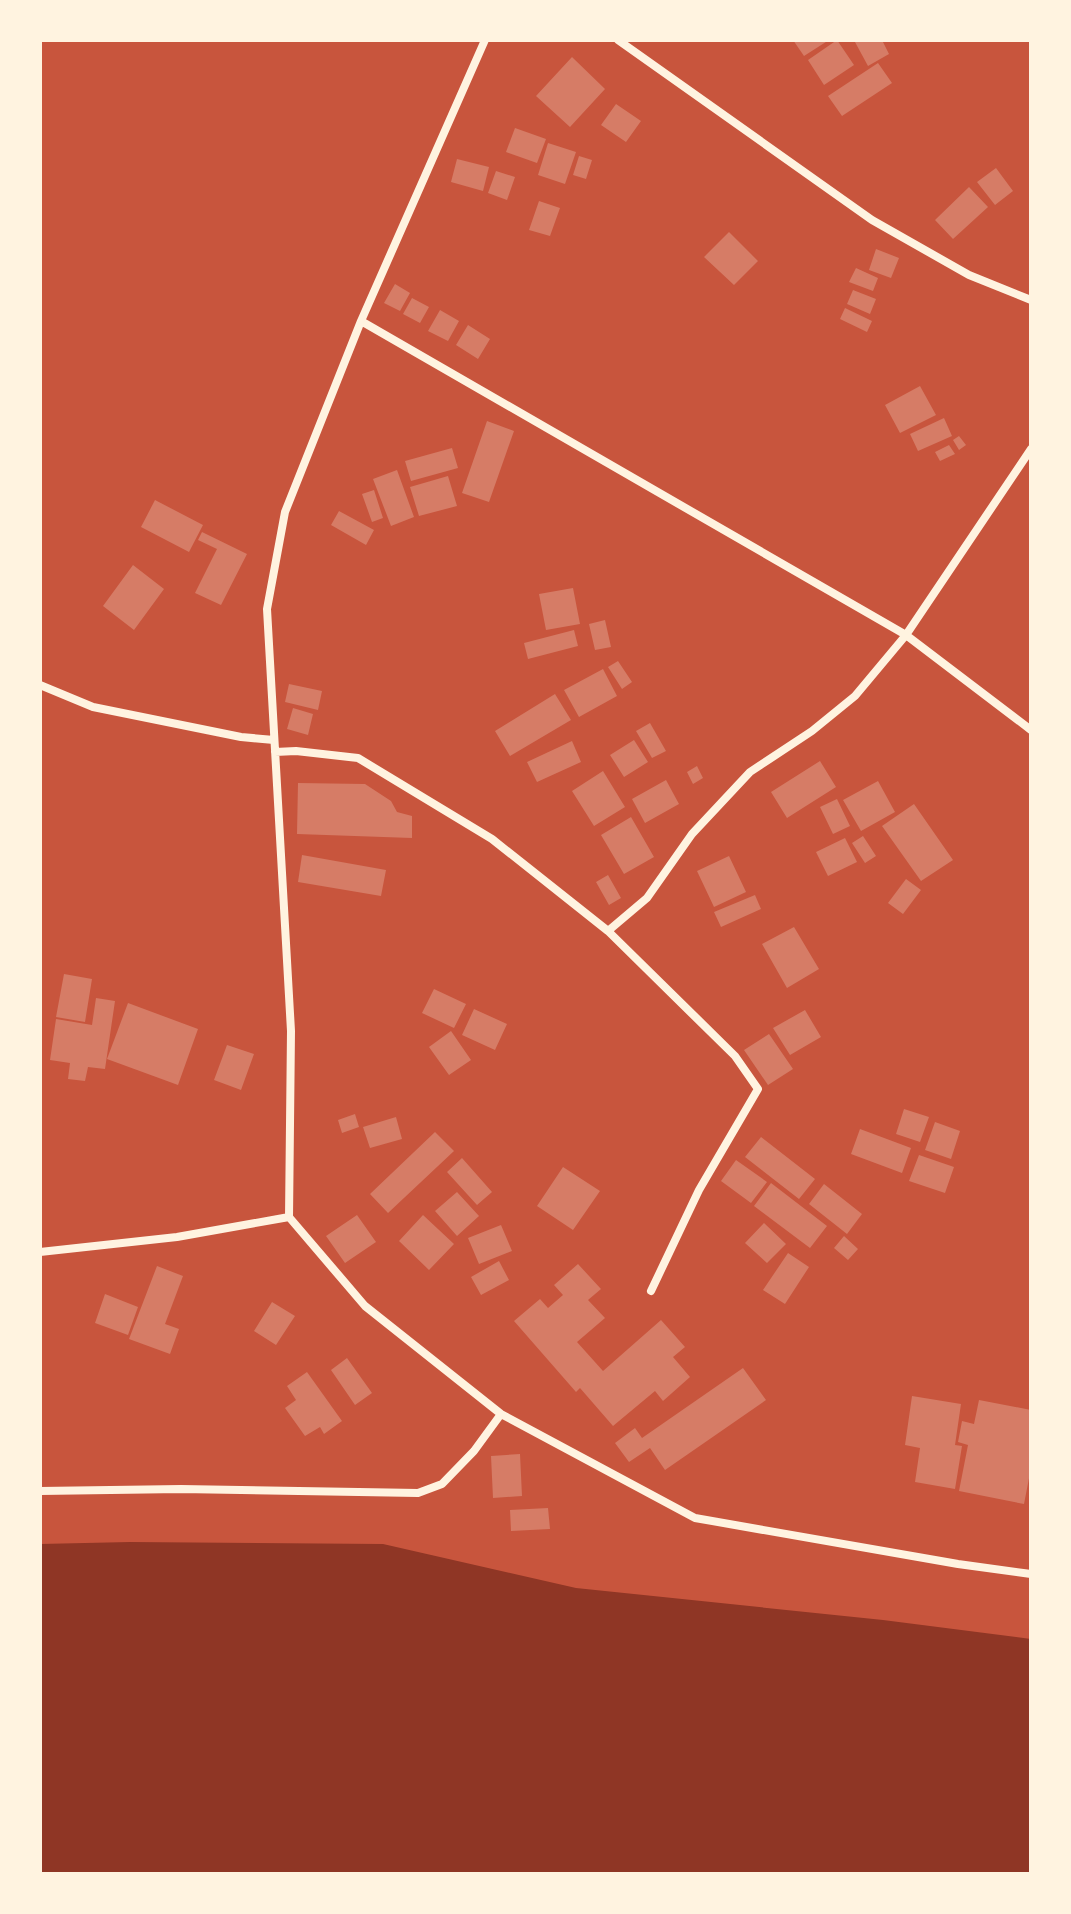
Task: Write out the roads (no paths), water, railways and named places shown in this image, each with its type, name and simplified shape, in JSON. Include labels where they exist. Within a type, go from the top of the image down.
[{"type":"street","points":[[485,40],[361,321],[285,512],[267,609],[291,1031],[289,1217],[365,1306],[501,1414],[695,1518],[942,1562],[1031,1574]]},
{"type":"street","points":[[618,40],[872,220],[969,275],[1031,300]]},
{"type":"street","points":[[361,321],[906,635],[1031,730]]},
{"type":"street","points":[[608,931],[647,898],[692,834],[750,772],[812,731],[855,696],[906,635],[1031,449]]},
{"type":"street","points":[[40,685],[93,707],[241,737],[274,740]]},
{"type":"street","points":[[275,752],[296,751],[358,758],[492,839],[608,931],[735,1056],[758,1089],[699,1190],[651,1291]]},
{"type":"street","points":[[40,1252],[177,1237],[289,1217]]},
{"type":"street","points":[[40,1491],[181,1489],[418,1493],[442,1484],[474,1451],[501,1414]]}]
